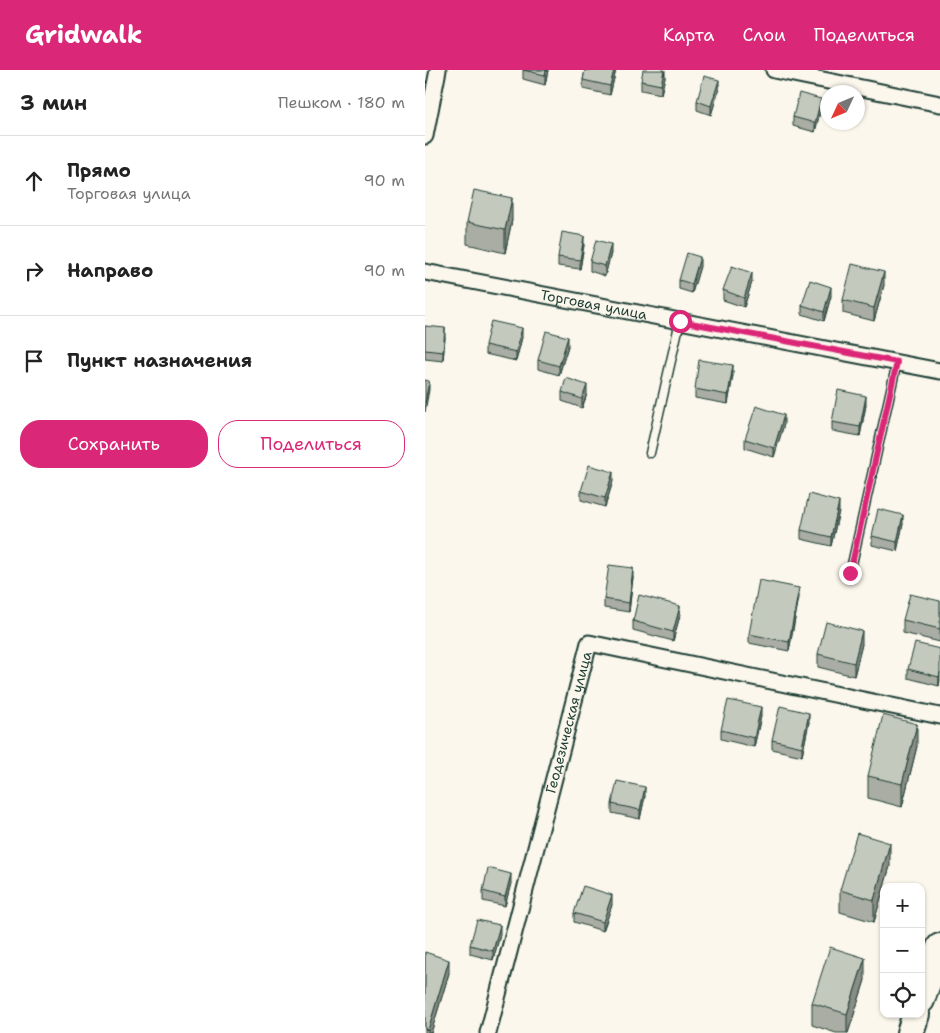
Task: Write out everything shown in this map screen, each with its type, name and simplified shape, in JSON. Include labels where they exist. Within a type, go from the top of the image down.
[{"type":"highway","points":[[925,989],[940,948]]},
{"type":"highway","points":[[910,1033],[915,1018]]},
{"type":"street","points":[[425,136],[438,70]]},
{"type":"street","points":[[773,70],[840,77],[940,104]]},
{"type":"street","name":"Торговая улица","points":[[425,272],[940,370]]},
{"type":"street","name":"Геодезическая улица","points":[[488,1033],[589,642],[940,716]]},
{"type":"lane","points":[[650,453],[680,321]]},
{"type":"lane","points":[[850,573],[897,362]]},
{"type":"building","points":[[523,70],[546,70],[545,75]]},
{"type":"building","points":[[585,70],[614,70],[610,86],[583,80]]},
{"type":"building","points":[[643,70],[664,70],[661,85],[641,81]]},
{"type":"building","points":[[704,76],[719,80],[711,106],[697,101]]},
{"type":"building","points":[[799,93],[820,99],[815,123],[793,117]]},
{"type":"building","points":[[474,190],[512,198],[505,230],[467,222]]},
{"type":"building","points":[[562,232],[584,236],[580,260],[558,257]]},
{"type":"building","points":[[596,240],[611,244],[605,266],[590,262]]},
{"type":"building","points":[[687,253],[700,257],[692,284],[679,280]]},
{"type":"building","points":[[852,264],[884,272],[874,308],[843,300]]},
{"type":"building","points":[[732,266],[752,273],[744,298],[723,290]]},
{"type":"building","points":[[810,280],[831,287],[824,312],[802,305]]},
{"type":"building","points":[[491,321],[522,328],[516,352],[485,345]]},
{"type":"building","points":[[425,326],[445,328],[443,352],[425,350]]},
{"type":"building","points":[[546,331],[568,337],[559,366],[538,360]]},
{"type":"building","points":[[699,360],[733,365],[728,395],[695,389]]},
{"type":"building","points":[[566,378],[587,385],[582,399],[562,392]]},
{"type":"building","points":[[425,380],[429,381],[425,403]]},
{"type":"building","points":[[838,390],[866,396],[860,427],[832,422]]},
{"type":"building","points":[[756,406],[784,415],[774,448],[745,439]]},
{"type":"building","points":[[589,465],[613,472],[605,498],[581,491]]},
{"type":"building","points":[[809,494],[839,502],[831,537],[801,530]]},
{"type":"building","points":[[878,509],[903,515],[897,542],[872,536]]},
{"type":"building","points":[[609,565],[633,568],[629,603],[604,599]]},
{"type":"building","points":[[759,580],[799,588],[789,642],[749,634]]},
{"type":"building","points":[[910,594],[940,601],[940,629],[903,620]]},
{"type":"building","points":[[639,595],[680,606],[673,632],[633,621]]},
{"type":"building","points":[[826,622],[862,631],[854,663],[818,654]]},
{"type":"building","points":[[915,643],[940,649],[939,677],[908,669]]},
{"type":"building","points":[[728,700],[761,707],[754,738],[721,730]]},
{"type":"building","points":[[780,706],[809,713],[802,747],[772,740]]},
{"type":"building","points":[[883,715],[917,724],[902,784],[868,776]]},
{"type":"building","points":[[617,781],[645,787],[640,810],[612,804]]},
{"type":"building","points":[[857,833],[890,843],[874,900],[840,890]]},
{"type":"building","points":[[488,868],[511,874],[505,897],[483,891]]},
{"type":"building","points":[[583,886],[612,895],[603,922],[574,913]]},
{"type":"building","points":[[477,920],[500,925],[493,951],[470,945]]},
{"type":"building","points":[[830,947],[865,958],[847,1014],[812,1003]]},
{"type":"building","points":[[425,952],[449,960],[428,1030],[425,1029]]},
{"type":"route","points":[[680,321],[897,362],[850,573]]}]
